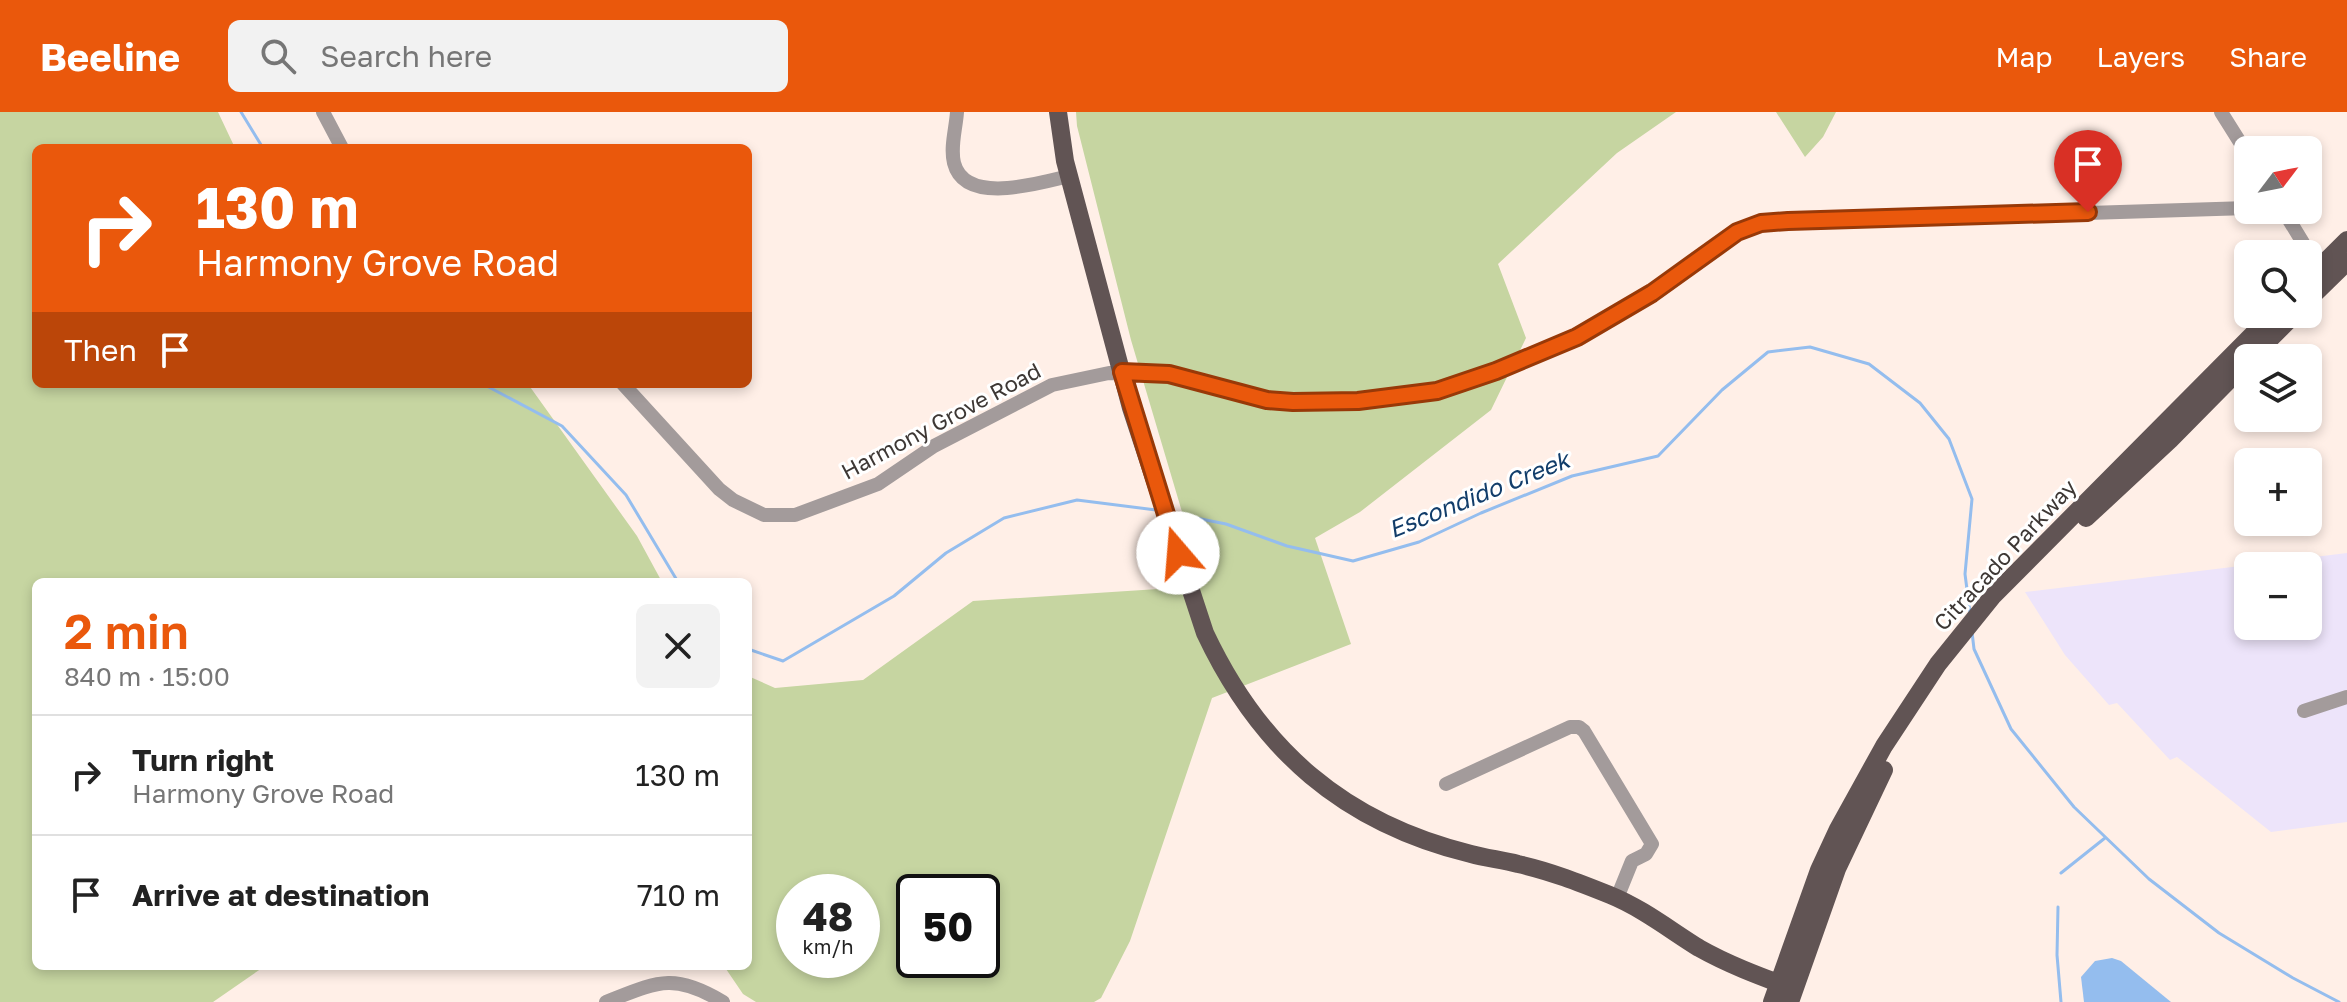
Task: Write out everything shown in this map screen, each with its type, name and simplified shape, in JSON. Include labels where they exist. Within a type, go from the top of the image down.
[{"type":"main road","points":[[1058,112],[1069,176],[1131,408],[1205,633],[1244,704],[1272,739],[1306,773],[1338,798],[1386,825],[1469,854],[1520,864],[1575,881],[1617,898],[1722,960],[1787,991]]},
{"type":"main road","points":[[2322,271],[2347,240]]},
{"type":"main road","points":[[2322,274],[2347,262]]},
{"type":"main road","name":"Citracado Parkway","points":[[1772,1002],[1787,991],[1819,870],[1838,829],[1915,708],[1996,601],[2259,328]]},
{"type":"main road","name":"Citracado Parkway","points":[[2266,344],[2281,328]]},
{"type":"main road","name":"Citracado Parkway","points":[[1996,601],[2170,440],[2234,376]]},
{"type":"street","points":[[323,112],[340,144]]},
{"type":"street","points":[[957,112],[953,160],[960,175],[970,184],[987,189],[1013,187],[1069,176]]},
{"type":"street","points":[[2221,112],[2236,136]]},
{"type":"street","name":"Harmony Grove Road","points":[[627,388],[719,489],[750,510],[779,517],[816,509],[878,484],[934,446],[1052,385],[1122,372],[1182,376],[1267,400],[1309,403],[1437,391],[1577,337],[1652,293],[1727,238],[1761,223],[2234,208]]},
{"type":"street","points":[[2304,711],[2347,697]]},
{"type":"street","points":[[1446,784],[1570,727],[1579,727],[1652,844],[1646,854],[1632,861],[1617,898]]},
{"type":"street","points":[[606,1002],[635,990],[673,981],[699,988],[723,1002]]},
{"type":"shaded area","points":[[2347,553],[2347,822],[2271,832],[2177,757],[2170,760],[2117,703],[2109,705],[2065,655],[2025,592],[2234,567],[2234,640],[2322,640],[2322,556]]},
{"type":"green space","points":[[0,112],[218,112],[233,144],[32,144],[32,388],[531,388],[637,536],[660,578],[32,578],[32,970],[259,970],[213,1002],[0,1002]]},
{"type":"green space","points":[[1076,112],[1676,112],[1617,153],[1498,264],[1526,338],[1491,410],[1360,512],[1315,538],[1351,644],[1212,698],[1130,941],[1101,998],[1094,1002],[756,1002],[743,994],[727,970],[752,970],[752,678],[775,688],[863,680],[973,601],[1204,586],[1131,340]]},
{"type":"green space","points":[[1776,112],[1836,112],[1823,137],[1805,157]]},
{"type":"water","points":[[2112,958],[2121,961],[2171,1002],[2084,1002],[2081,977],[2095,961]]},
{"type":"waterway","name":"Escondido Creek","points":[[241,112],[261,144]]},
{"type":"waterway","name":"Escondido Creek","points":[[1171,513],[1226,524],[1287,546],[1353,561],[1419,542],[1572,476],[1658,456],[1722,390],[1768,352],[1810,347],[1869,364],[1920,403],[1949,439],[1972,499],[1965,574],[1970,613]]},
{"type":"waterway","name":"Escondido Creek","points":[[491,388],[562,426],[626,495],[676,578]]},
{"type":"waterway","name":"Escondido Creek","points":[[752,650],[783,661],[894,596],[946,553],[1004,518],[1077,500],[1156,510]]},
{"type":"waterway","name":"Escondido Creek","points":[[1972,632],[1974,649],[2011,729],[2074,807],[2149,879],[2219,933],[2339,1002]]},
{"type":"waterway","points":[[2061,873],[2105,838]]},
{"type":"waterway","points":[[2058,907],[2057,955],[2061,1002]]},
{"type":"route","points":[[1178,553],[1122,372],[1182,376],[1267,400],[1309,403],[1358,401],[1437,391],[1577,337],[1652,293],[1727,238],[1752,225],[1788,221],[2088,212]]}]
